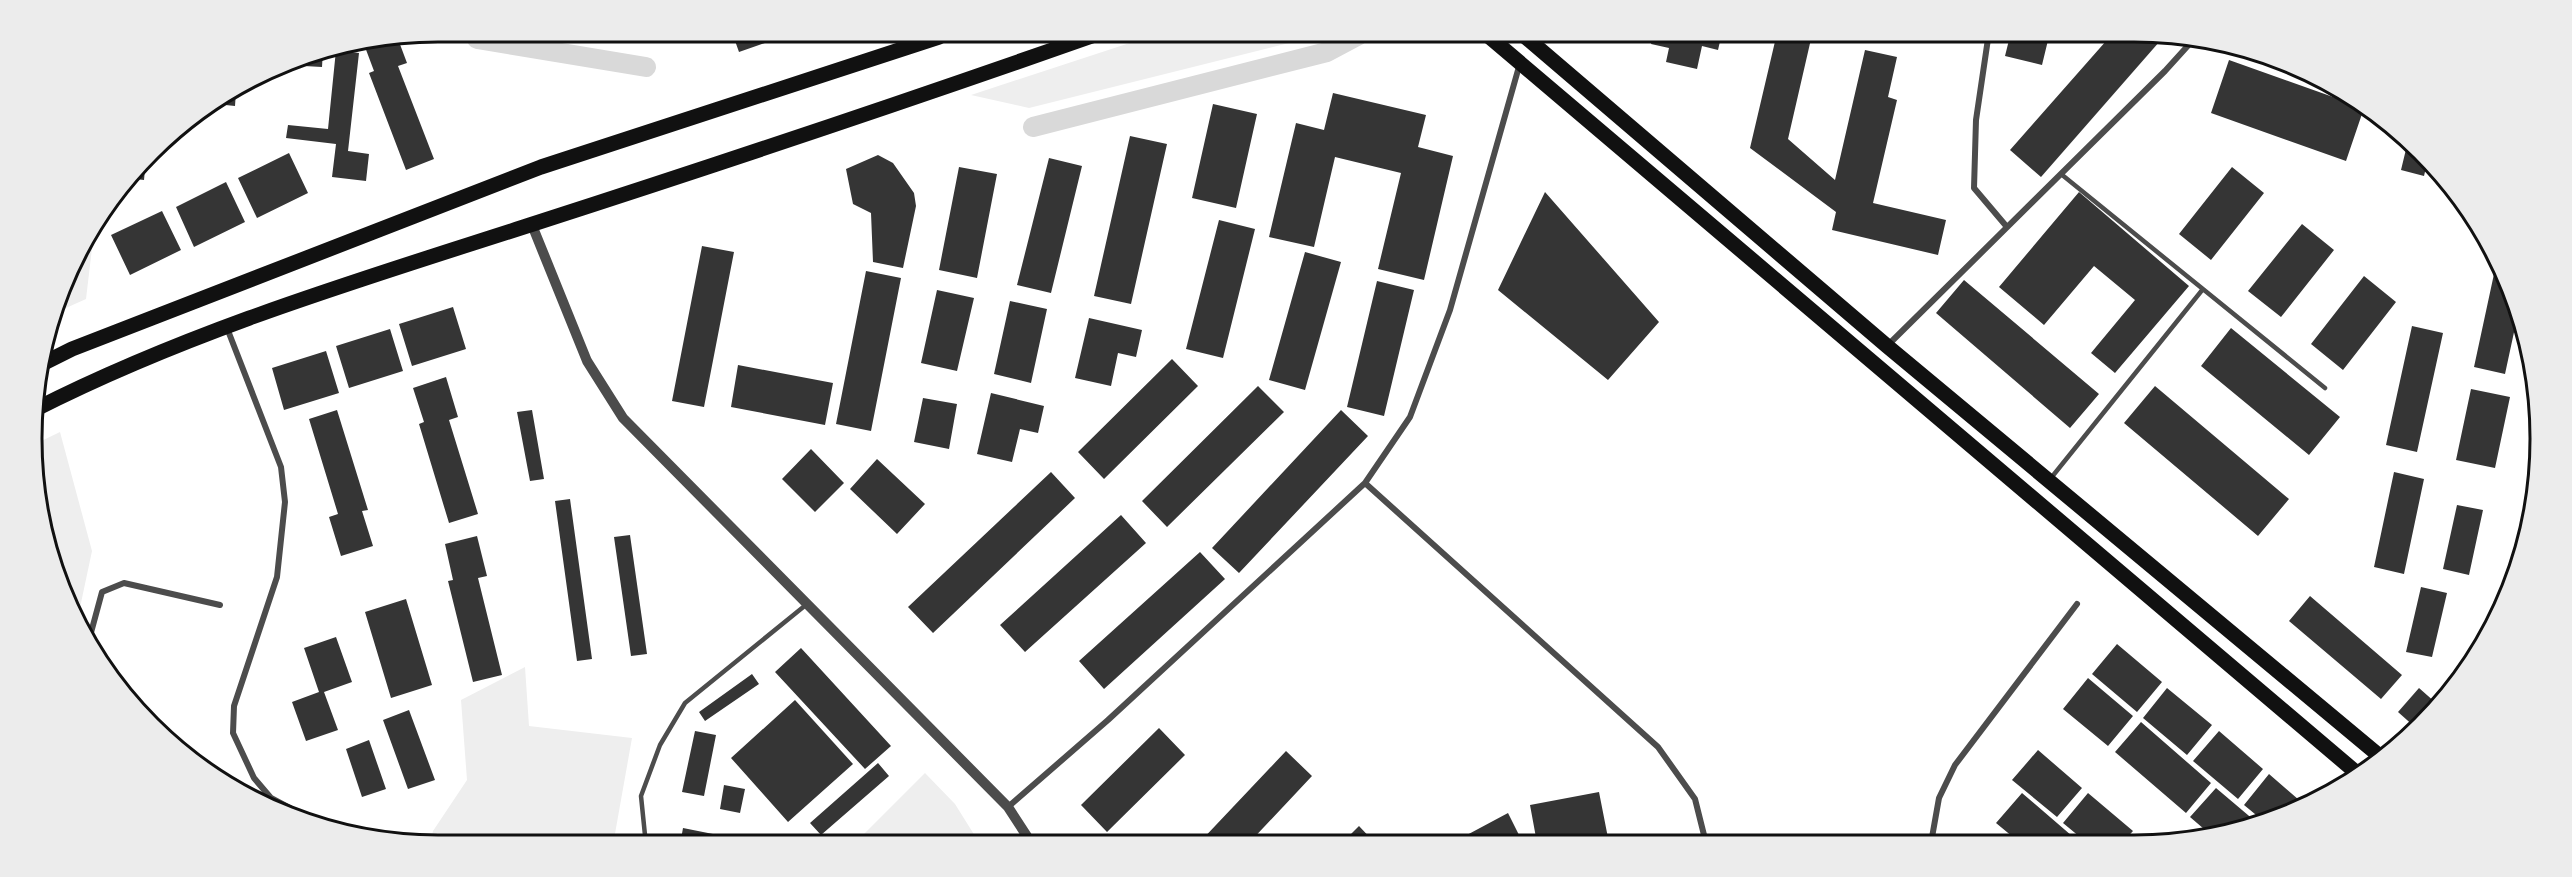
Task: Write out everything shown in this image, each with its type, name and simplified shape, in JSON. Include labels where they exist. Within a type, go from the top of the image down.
[{"type":"main road","points":[[50,360],[72,349],[541,168],[924,42]]},
{"type":"main road","points":[[44,405],[76,389],[291,302],[828,129],[1075,42]]},
{"type":"main road","points":[[1495,42],[2352,769]]},
{"type":"main road","points":[[1531,42],[1887,346],[2376,753]]},
{"type":"street","points":[[1988,42],[1976,120],[1974,188],[2007,227]]},
{"type":"street","points":[[1887,346],[2188,45]]},
{"type":"street","points":[[1008,807],[1108,720],[1365,483],[1410,417],[1446,320],[1520,63]]},
{"type":"street","points":[[532,225],[587,361],[624,417],[1008,807],[1026,835]]},
{"type":"street","points":[[227,328],[281,467],[285,502],[277,577],[234,706],[233,733],[254,778],[273,799]]},
{"type":"street","points":[[1365,483],[1658,747],[1695,799],[1704,835]]},
{"type":"street","points":[[92,630],[102,592],[124,583],[220,605]]},
{"type":"street","points":[[1932,835],[1939,798],[1955,765],[2078,604]]},
{"type":"lane","points":[[2061,174],[2325,388]]},
{"type":"lane","points":[[2049,480],[2203,289]]},
{"type":"lane","points":[[645,835],[641,796],[660,745],[685,703],[807,604]]},
{"type":"shaded area","points":[[1133,42],[1293,42],[1029,108],[971,95]]},
{"type":"shaded area","points":[[92,245],[86,299],[64,309]]},
{"type":"shaded area","points":[[60,432],[92,551],[80,607],[63,566],[50,516],[45,490],[42,441]]},
{"type":"shaded area","points":[[525,667],[529,726],[632,738],[615,835],[432,835],[467,780],[461,700]]},
{"type":"shaded area","points":[[925,773],[955,804],[974,835],[863,835]]},
{"type":"building","points":[[735,42],[768,42],[739,52]]},
{"type":"building","points":[[1652,42],[1720,42],[1718,50],[1702,46],[1697,69],[1666,62],[1669,48],[1651,44]]},
{"type":"building","points":[[1775,42],[1810,42],[1788,139],[1835,180],[1865,50],[1897,57],[1888,97],[1897,100],[1873,203],[1946,220],[1938,255],[1832,230],[1836,212],[1750,148]]},
{"type":"building","points":[[2008,42],[2048,42],[2042,65],[2005,56]]},
{"type":"building","points":[[2105,42],[2158,43],[2041,177],[2010,150]]},
{"type":"building","points":[[400,44],[407,63],[398,66],[434,159],[406,170],[369,73],[374,71],[366,49]]},
{"type":"building","points":[[359,53],[348,151],[369,154],[366,181],[332,177],[336,144],[286,138],[288,125],[328,129],[335,56]]},
{"type":"building","points":[[322,60],[322,67],[303,66]]},
{"type":"building","points":[[2229,60],[2338,99],[2362,115],[2346,161],[2211,113]]},
{"type":"building","points":[[1333,93],[1426,115],[1418,147],[1453,156],[1424,280],[1378,269],[1401,173],[1335,157],[1314,247],[1269,237],[1296,123],[1324,130]]},
{"type":"building","points":[[236,98],[235,106],[224,105]]},
{"type":"building","points":[[1213,104],[1257,114],[1236,208],[1192,198]]},
{"type":"building","points":[[1130,136],[1167,144],[1131,304],[1094,296]]},
{"type":"building","points":[[2406,150],[2425,170],[2424,176],[2401,170]]},
{"type":"building","points":[[289,153],[308,193],[257,218],[238,178]]},
{"type":"building","points":[[878,155],[893,163],[914,193],[916,206],[903,268],[873,262],[871,213],[853,204],[846,169]]},
{"type":"building","points":[[1049,158],[1082,166],[1051,293],[1017,285]]},
{"type":"building","points":[[959,167],[997,174],[977,278],[939,270]]},
{"type":"building","points":[[2232,167],[2264,193],[2211,260],[2179,234]]},
{"type":"building","points":[[145,172],[144,180],[138,179]]},
{"type":"building","points":[[226,182],[245,222],[194,247],[176,207]]},
{"type":"building","points":[[1545,192],[1659,322],[1608,380],[1498,290]]},
{"type":"building","points":[[2079,192],[2189,286],[2115,373],[2091,353],[2135,300],[2094,266],[2044,325],[1999,287]]},
{"type":"building","points":[[162,211],[181,250],[130,275],[111,235]]},
{"type":"building","points":[[1219,220],[1255,229],[1223,358],[1186,349]]},
{"type":"building","points":[[2302,224],[2334,250],[2281,317],[2248,291]]},
{"type":"building","points":[[702,246],[734,252],[704,407],[672,401]]},
{"type":"building","points":[[1305,252],[1341,262],[1305,390],[1269,380]]},
{"type":"building","points":[[866,271],[901,278],[871,431],[836,424]]},
{"type":"building","points":[[2494,274],[2514,330],[2505,374],[2474,367]]},
{"type":"building","points":[[2364,276],[2396,302],[2343,370],[2311,344]]},
{"type":"building","points":[[1964,280],[2099,394],[2070,428],[1936,313]]},
{"type":"building","points":[[1377,281],[1414,290],[1384,416],[1347,407]]},
{"type":"building","points":[[937,290],[974,298],[957,371],[921,363]]},
{"type":"building","points":[[1010,301],[1047,309],[1031,383],[994,374]]},
{"type":"building","points":[[453,307],[466,349],[412,366],[399,324]]},
{"type":"building","points":[[1089,318],[1142,330],[1136,357],[1118,353],[1111,386],[1075,378]]},
{"type":"building","points":[[2412,326],[2443,333],[2417,452],[2386,445]]},
{"type":"building","points":[[2231,328],[2340,417],[2309,455],[2201,366]]},
{"type":"building","points":[[390,329],[403,371],[349,388],[336,346]]},
{"type":"building","points":[[326,351],[339,393],[284,410],[272,368]]},
{"type":"building","points":[[1172,359],[1198,386],[1104,479],[1078,452]]},
{"type":"building","points":[[738,365],[833,383],[825,425],[731,407]]},
{"type":"building","points":[[446,377],[458,417],[449,420],[478,514],[449,523],[419,424],[424,422],[413,388]]},
{"type":"building","points":[[1258,386],[1284,412],[1167,527],[1142,501]]},
{"type":"building","points":[[2155,386],[2289,499],[2258,536],[2124,423]]},
{"type":"building","points":[[2471,389],[2510,397],[2495,468],[2456,460]]},
{"type":"building","points":[[991,393],[1044,406],[1038,433],[1020,429],[1012,462],[977,454]]},
{"type":"building","points":[[923,398],[957,404],[949,449],[914,442]]},
{"type":"building","points":[[337,410],[368,510],[362,511],[373,546],[341,556],[329,517],[338,514],[309,419]]},
{"type":"building","points":[[532,410],[544,479],[530,481],[517,412]]},
{"type":"building","points":[[1341,410],[1368,436],[1239,573],[1212,548]]},
{"type":"building","points":[[811,449],[844,483],[815,512],[782,479]]},
{"type":"building","points":[[877,459],[925,504],[897,534],[850,489]]},
{"type":"building","points":[[1051,472],[1075,498],[933,633],[908,607]]},
{"type":"building","points":[[2394,472],[2424,479],[2404,574],[2374,567]]},
{"type":"building","points":[[570,499],[592,659],[577,661],[555,501]]},
{"type":"building","points":[[2457,505],[2483,510],[2469,575],[2443,569]]},
{"type":"building","points":[[1121,515],[1146,543],[1025,652],[1000,625]]},
{"type":"building","points":[[630,535],[647,654],[631,656],[614,537]]},
{"type":"building","points":[[477,536],[487,576],[478,578],[502,675],[473,682],[448,581],[453,580],[445,544]]},
{"type":"building","points":[[1200,552],[1225,579],[1104,689],[1079,661]]},
{"type":"building","points":[[2421,587],[2447,593],[2432,657],[2406,652]]},
{"type":"building","points":[[2310,596],[2402,675],[2381,699],[2289,621]]},
{"type":"building","points":[[406,599],[432,685],[391,698],[365,612]]},
{"type":"building","points":[[336,637],[352,682],[324,692],[338,730],[306,741],[292,702],[319,692],[304,648]]},
{"type":"building","points":[[2117,644],[2162,682],[2137,712],[2092,674]]},
{"type":"building","points":[[801,648],[891,746],[865,769],[775,672]]},
{"type":"building","points":[[752,674],[759,684],[705,721],[699,712]]},
{"type":"building","points":[[2088,678],[2133,716],[2108,746],[2063,709]]},
{"type":"building","points":[[2167,688],[2212,725],[2187,755],[2143,718]]},
{"type":"building","points":[[2419,688],[2432,700],[2410,723],[2398,712]]},
{"type":"building","points":[[795,700],[853,764],[788,822],[731,758]]},
{"type":"building","points":[[409,710],[435,780],[408,789],[383,720]]},
{"type":"building","points":[[2141,722],[2211,783],[2186,813],[2115,752]]},
{"type":"building","points":[[1159,728],[1185,755],[1107,832],[1081,805]]},
{"type":"building","points":[[695,731],[716,735],[704,796],[682,792]]},
{"type":"building","points":[[2219,731],[2263,769],[2238,799],[2193,761]]},
{"type":"building","points":[[369,740],[386,789],[362,797],[346,749]]},
{"type":"building","points":[[2038,750],[2082,788],[2057,817],[2012,780]]},
{"type":"building","points":[[1286,751],[1312,776],[1256,835],[1207,835]]},
{"type":"building","points":[[878,763],[889,776],[821,835],[810,823]]},
{"type":"building","points":[[2269,774],[2298,799],[2256,815],[2244,805]]},
{"type":"building","points":[[724,785],[745,789],[740,813],[720,809]]},
{"type":"building","points":[[2216,788],[2250,817],[2203,828],[2190,817]]},
{"type":"building","points":[[1599,792],[1607,835],[1536,835],[1530,805]]},
{"type":"building","points":[[2022,793],[2071,835],[2011,835],[1996,823]]},
{"type":"building","points":[[2088,793],[2133,831],[2129,835],[2078,835],[2063,823]]},
{"type":"building","points":[[1508,813],[1519,835],[1467,835]]},
{"type":"building","points":[[1359,826],[1368,835],[1350,835]]},
{"type":"building","points":[[683,828],[718,835],[682,835]]},
{"type":"waterway","points":[[495,42],[646,67]]},
{"type":"waterway","points":[[1033,127],[1327,52],[1346,42]]}]
